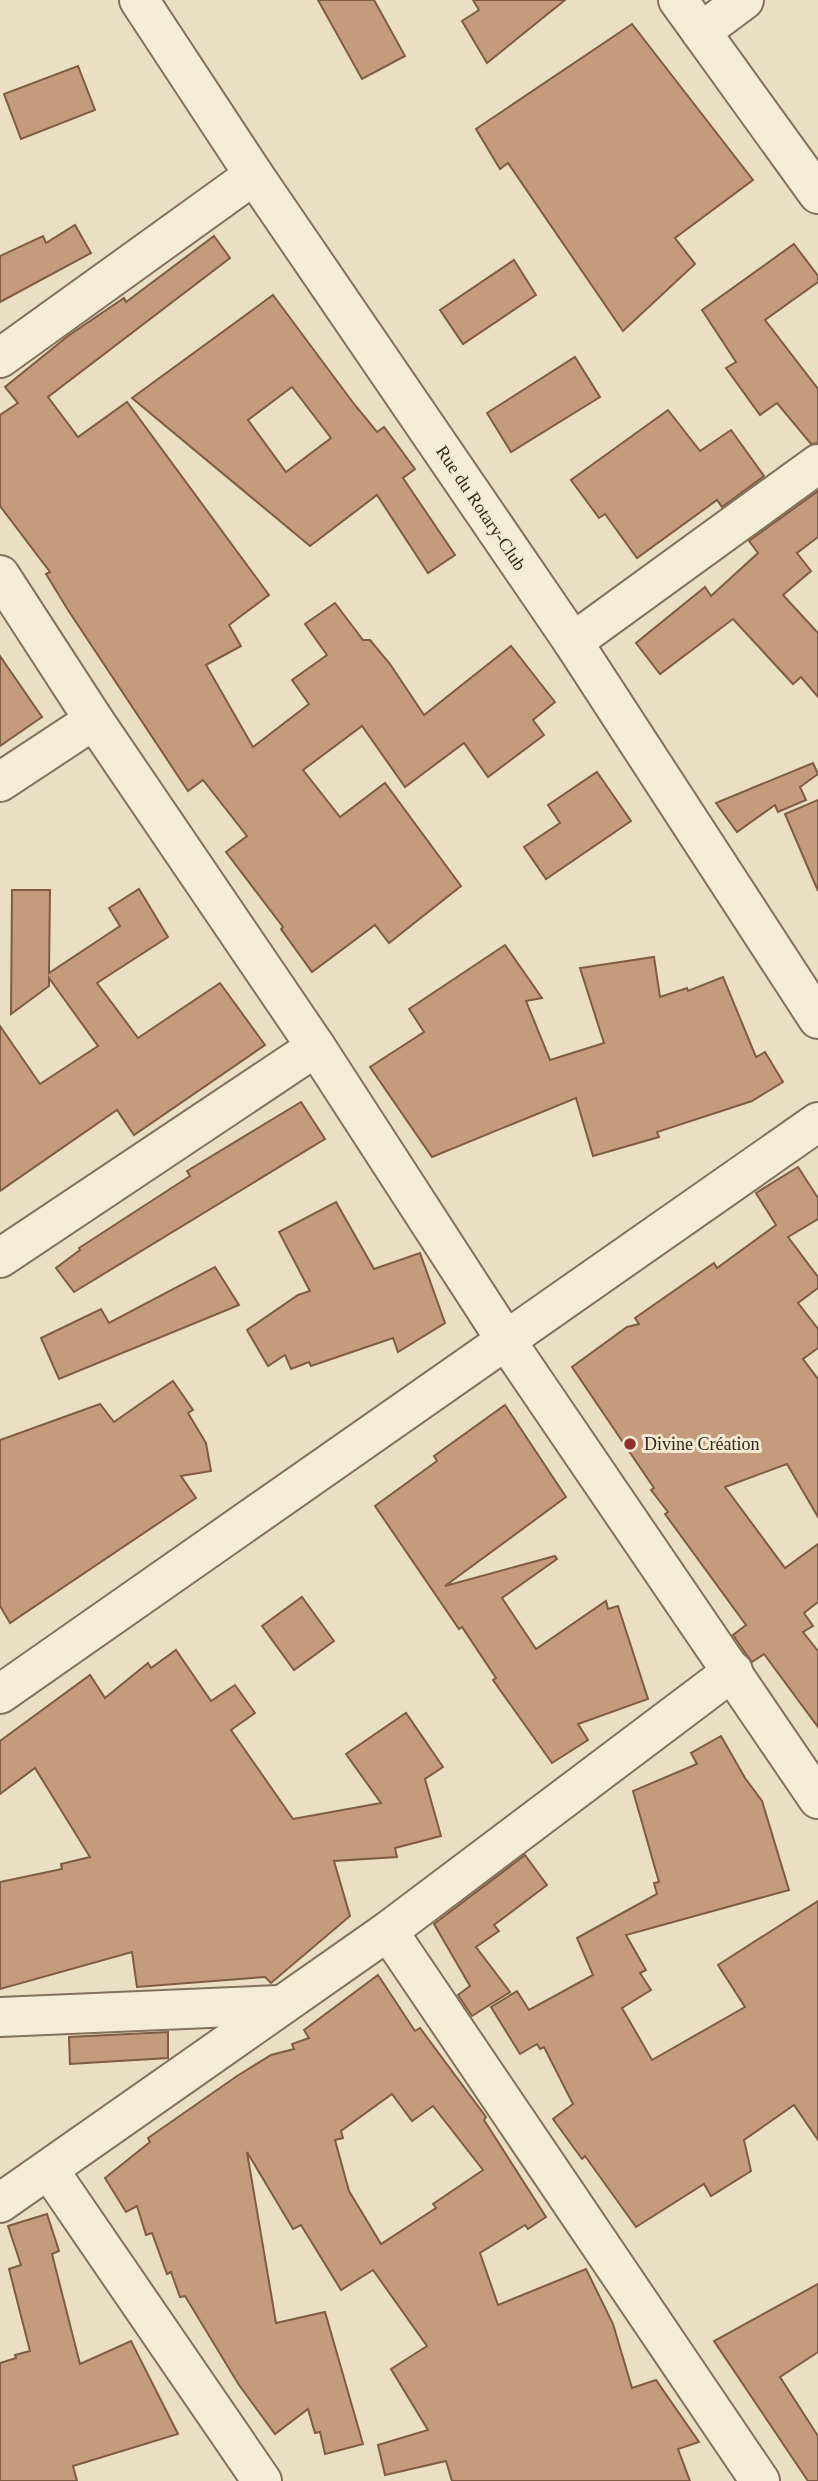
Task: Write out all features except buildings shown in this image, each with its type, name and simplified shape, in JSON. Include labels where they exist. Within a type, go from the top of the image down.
[{"type":"street","name":"Rue du Rotary-Club","points":[[139,0],[254,175],[573,642],[818,1019]]},
{"type":"street","points":[[678,0],[818,194]]},
{"type":"street","points":[[701,32],[744,0]]},
{"type":"street","points":[[0,358],[254,175]]},
{"type":"street","points":[[573,642],[818,464]]},
{"type":"street","points":[[0,575],[94,720],[316,1047],[505,1339],[818,1799]]},
{"type":"street","points":[[0,782],[94,720]]},
{"type":"street","points":[[0,1258],[316,1047]]},
{"type":"street","points":[[0,1694],[818,1122]]},
{"type":"street","points":[[0,2203],[50,2170],[278,2005],[388,1931],[733,1671]]},
{"type":"street","points":[[388,1931],[760,2481]]},
{"type":"street","points":[[0,2017],[278,2005]]},
{"type":"street","points":[[50,2170],[262,2481]]},
{"type":"place","name":"Divine Création","points":[[630,1444]]}]
